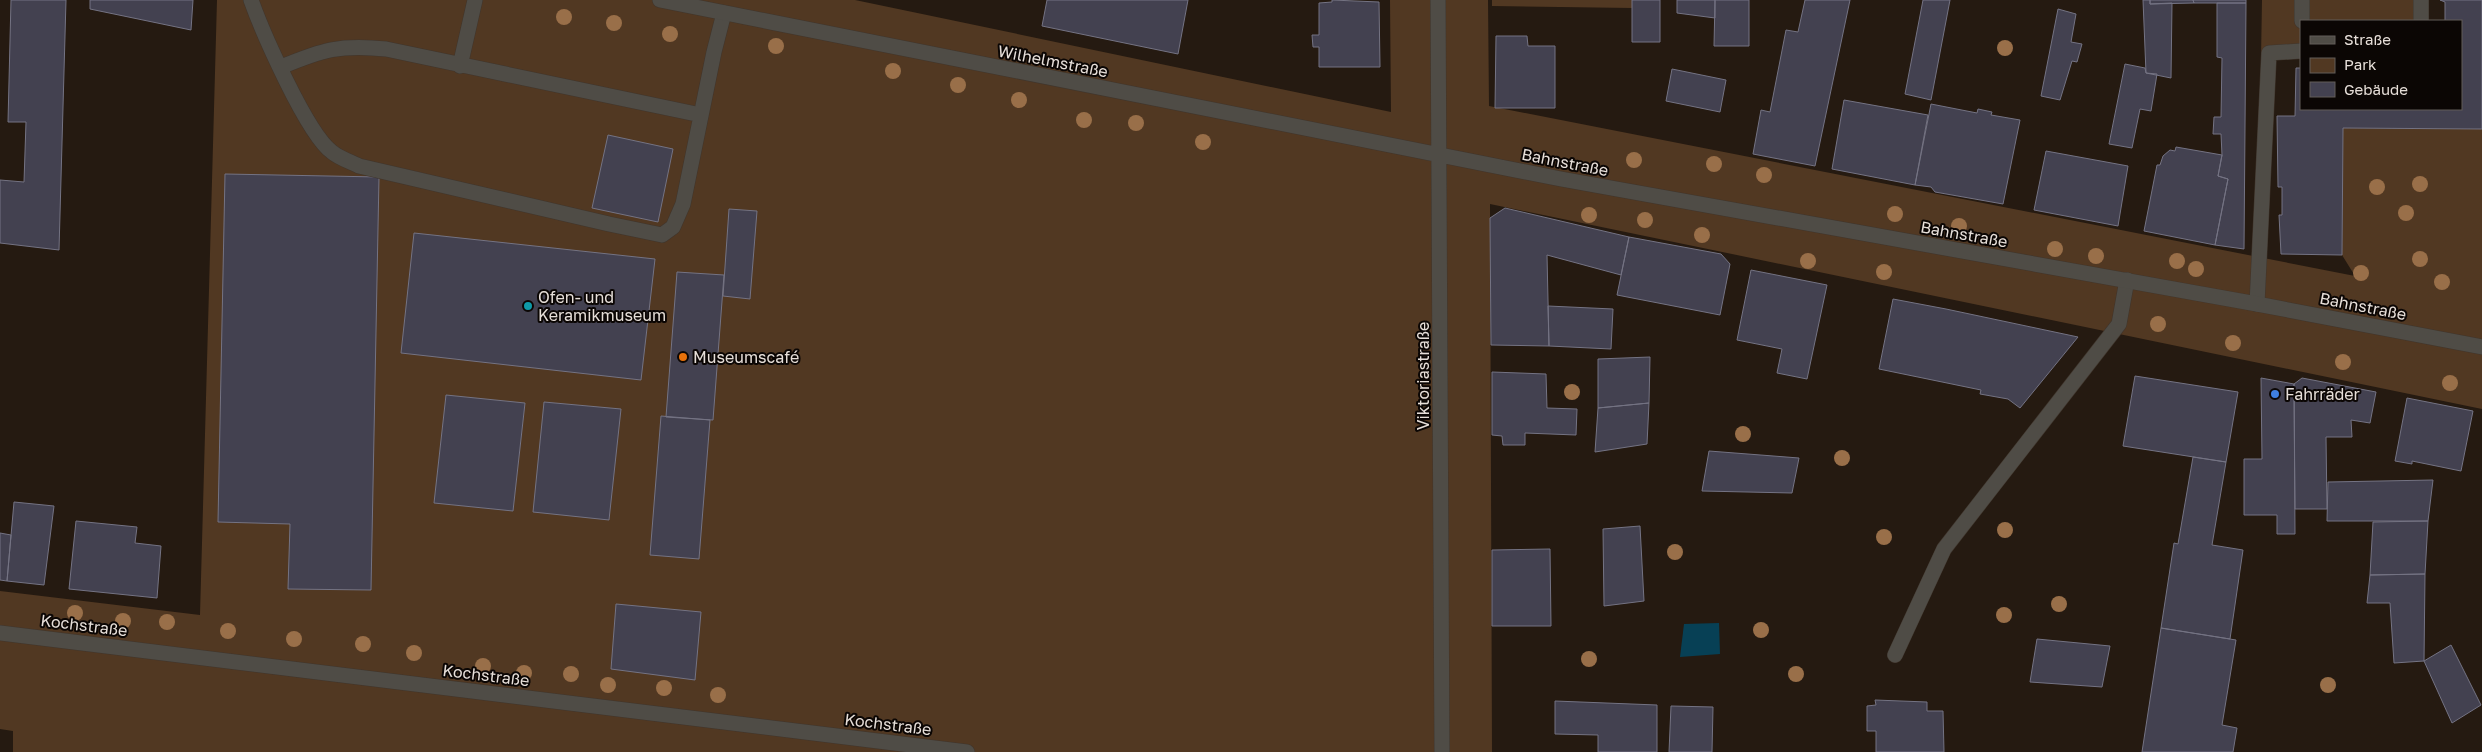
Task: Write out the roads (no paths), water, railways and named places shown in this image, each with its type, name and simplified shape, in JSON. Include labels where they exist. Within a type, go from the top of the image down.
[{"type":"street","points":[[251,0],[260,25],[307,121],[331,152],[359,166],[662,235],[673,227],[683,204],[724,13]]},
{"type":"street","points":[[460,66],[475,0]]},
{"type":"street","name":"Wilhelmstraße","points":[[660,0],[1439,156]]},
{"type":"street","name":"Viktoriastraße","points":[[1438,0],[1442,752]]},
{"type":"street","points":[[2302,0],[2302,20]]},
{"type":"street","points":[[2421,0],[2421,20]]},
{"type":"street","points":[[280,67],[324,49],[360,46],[386,49],[701,115]]},
{"type":"street","points":[[2257,304],[2269,53],[2300,51]]},
{"type":"street","name":"Bahnstraße","points":[[1439,156],[1729,211],[2128,280],[2482,347]]},
{"type":"street","points":[[1895,655],[1944,549],[2120,324],[2128,280]]},
{"type":"street","name":"Kochstraße","points":[[0,633],[967,752]]},
{"type":"water","points":[[1719,623],[1720,654],[1680,657],[1684,624]]},
{"type":"place","name":"Ofen- und Keramikmuseum","points":[[528,306]]},
{"type":"place","name":"Museumscafé","points":[[683,357]]},
{"type":"place","name":"Fahrräder","points":[[2275,394]]}]
